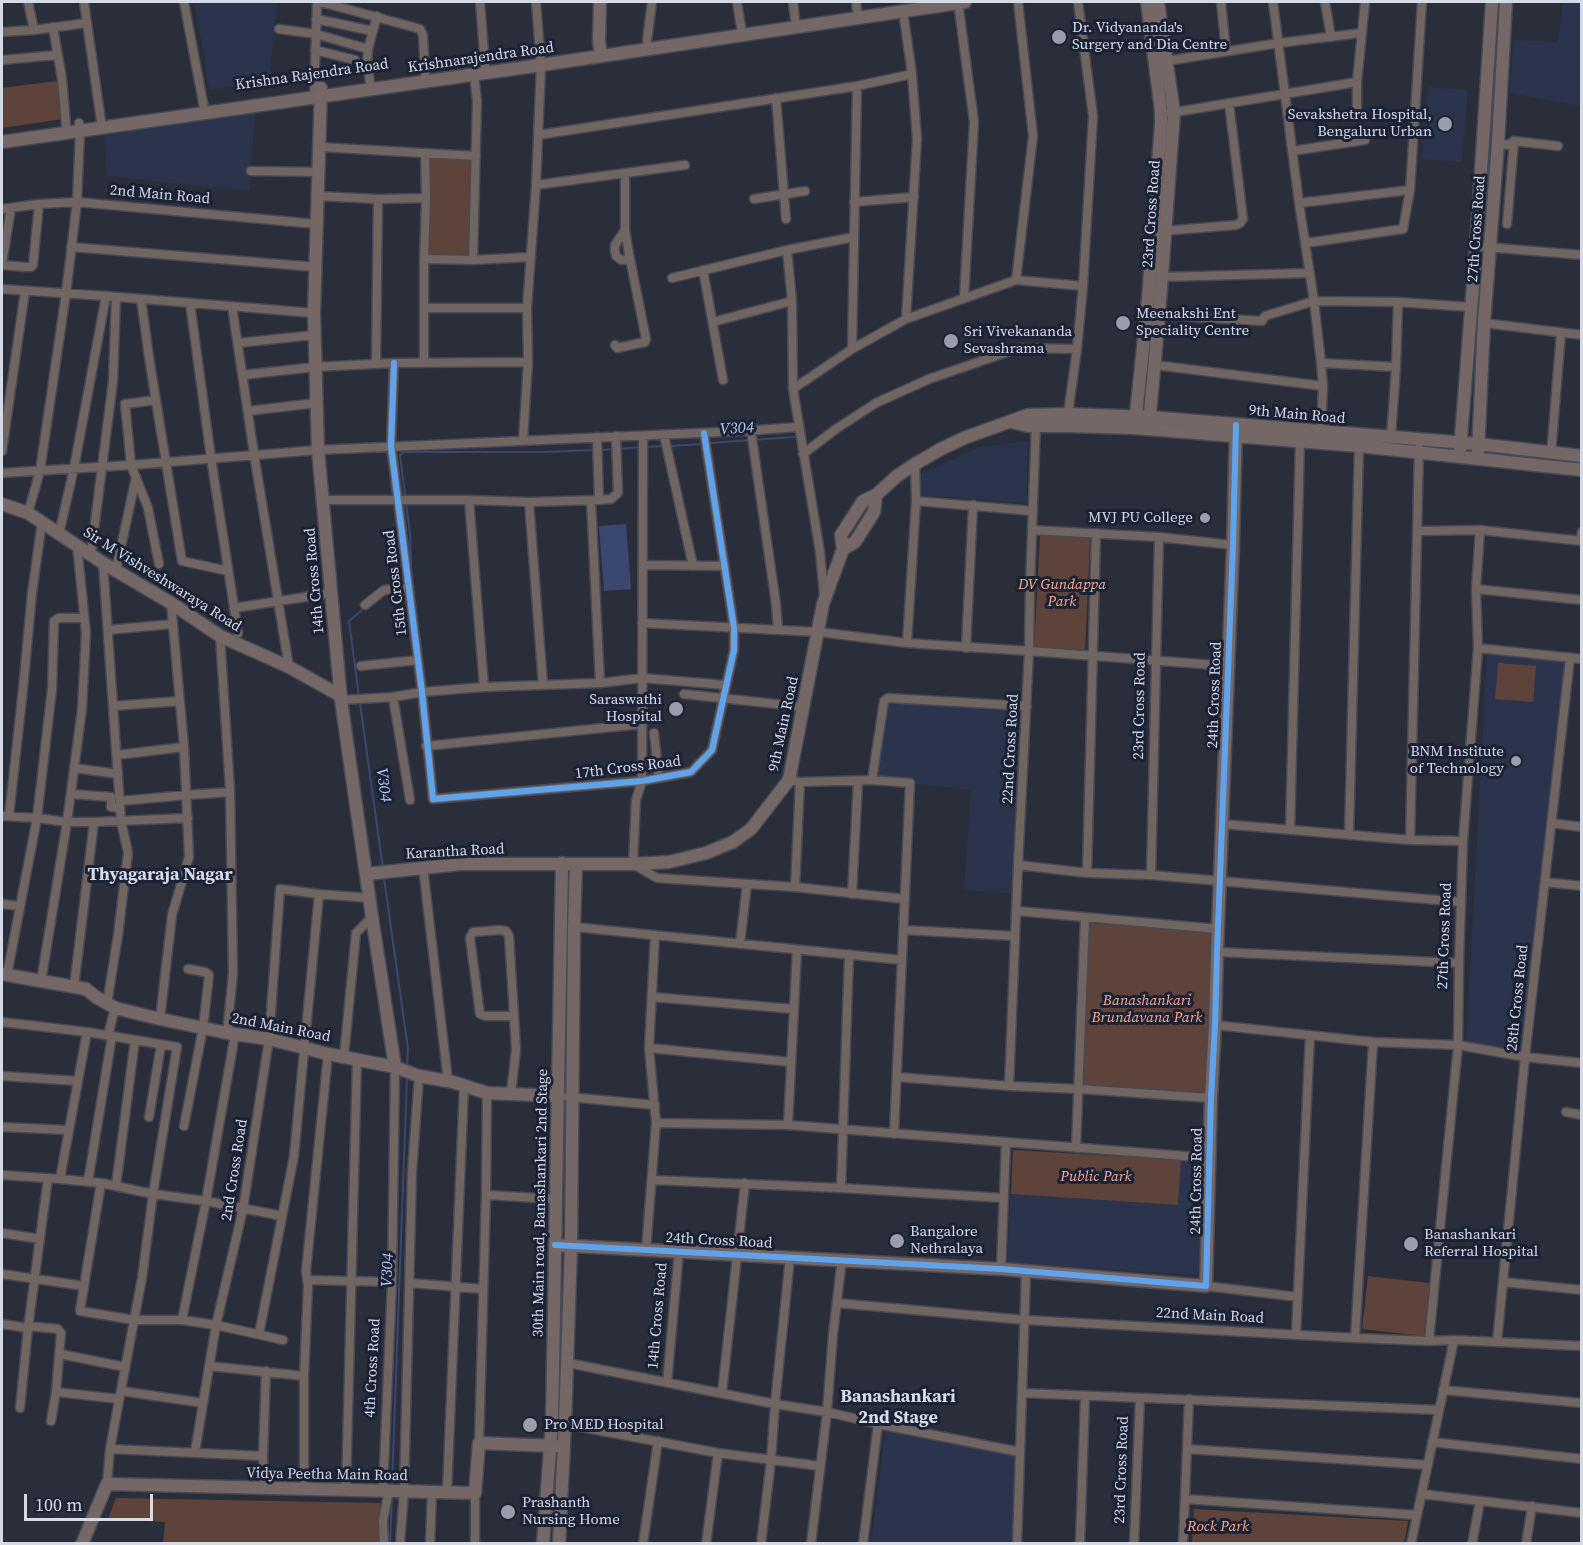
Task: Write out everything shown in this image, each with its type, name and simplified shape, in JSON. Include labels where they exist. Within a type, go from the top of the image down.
[{"type":"main road","points":[[600,2],[600,52],[908,6],[961,2]]},
{"type":"main road","name":"23rd Cross Road","points":[[1147,2],[1167,114]]},
{"type":"main road","name":"23rd Cross Road","points":[[1142,423],[1148,300],[1159,231],[1167,114],[1167,61],[1158,2]]},
{"type":"main road","name":"27th Cross Road","points":[[1459,457],[1492,2]]},
{"type":"main road","name":"27th Cross Road","points":[[1478,459],[1484,323],[1506,2]]},
{"type":"main road","name":"Krishna Rajendra Road","points":[[318,93],[370,82],[485,65],[541,61],[600,52],[647,41],[795,19],[857,6],[908,6]]},
{"type":"main road","name":"Krishnarajendra Road","points":[[2,142],[75,126],[318,93],[474,75],[541,61]]},
{"type":"main road","name":"14th Cross Road","points":[[318,93],[319,147],[314,314],[318,450],[341,698],[369,897],[407,1072]]},
{"type":"main road","points":[[2,134],[75,126]]},
{"type":"main road","name":"23rd Cross Road","points":[[1142,423],[1155,365],[1160,315],[1162,277],[1159,231]]},
{"type":"main road","name":"9th Main Road","points":[[547,863],[669,862],[706,853],[733,842],[751,829],[794,781],[804,707],[825,600],[842,552],[841,535],[863,501],[876,495],[897,476],[915,464],[964,438],[1011,422],[1028,426],[1036,420],[1068,414],[1359,446],[1461,443],[1581,456]]},
{"type":"main road","name":"9th Main Road","points":[[1036,420],[1067,426],[1142,423]]},
{"type":"main road","name":"9th Main Road","points":[[1235,431],[1322,432],[1391,437],[1459,457],[1581,470]]},
{"type":"main road","name":"24th Cross Road","points":[[555,1245],[1001,1269],[1206,1286],[1211,1098],[1233,546],[1235,431]]},
{"type":"main road","name":"Sir M Vishveshwaraya Road","points":[[2,504],[28,513],[220,636],[290,667],[341,698]]},
{"type":"main road","name":"Karantha Road","points":[[366,874],[461,864],[547,863]]},
{"type":"main road","name":"30th Main road, Banashankari 2nd Stage","points":[[543,1544],[550,1446],[562,863]]},
{"type":"main road","name":"30th Main road, Banashankari 2nd Stage","points":[[559,1544],[571,1246],[576,864]]},
{"type":"main road","name":"2nd Main Road","points":[[4,974],[86,989],[111,1006],[160,1019],[351,1057],[487,1093],[558,1096]]},
{"type":"main road","points":[[476,1492],[479,1443],[564,1446]]},
{"type":"main road","points":[[82,1544],[107,1484]]},
{"type":"main road","name":"Vidya Peetha Main Road","points":[[107,1484],[346,1491],[476,1492]]},
{"type":"street","points":[[28,2],[34,30]]},
{"type":"street","points":[[84,2],[101,124]]},
{"type":"street","points":[[184,2],[205,109]]},
{"type":"street","points":[[318,93],[315,34],[319,2],[420,29],[423,35],[425,74]]},
{"type":"street","points":[[480,2],[485,65]]},
{"type":"street","points":[[524,441],[528,362],[527,308],[536,185],[541,61],[536,2]]},
{"type":"street","points":[[647,41],[652,2]]},
{"type":"street","points":[[737,2],[741,27]]},
{"type":"street","points":[[793,2],[795,19]]},
{"type":"street","points":[[961,2],[974,122],[964,298]]},
{"type":"street","points":[[1016,280],[1033,136],[1018,2]]},
{"type":"street","points":[[1068,414],[1083,286],[1093,116],[1078,2]]},
{"type":"street","points":[[1221,2],[1227,51]]},
{"type":"street","points":[[1273,2],[1314,301],[1323,386],[1322,432]]},
{"type":"street","points":[[1325,2],[1330,37]]},
{"type":"street","points":[[1357,114],[1357,82],[1365,2]]},
{"type":"street","points":[[1306,243],[1403,230],[1410,190],[1422,2]]},
{"type":"street","points":[[906,319],[917,139],[908,6]]},
{"type":"street","points":[[370,82],[367,64],[368,49],[377,16]]},
{"type":"street","points":[[316,19],[373,31]]},
{"type":"street","points":[[2,32],[87,23]]},
{"type":"street","points":[[28,513],[40,471],[77,202],[75,126],[62,79],[53,27]]},
{"type":"street","points":[[279,29],[315,34],[368,49]]},
{"type":"street","points":[[1167,61],[1279,42],[1361,33]]},
{"type":"street","points":[[315,50],[356,60]]},
{"type":"street","points":[[2,60],[57,55]]},
{"type":"street","points":[[538,135],[857,86],[912,74]]},
{"type":"street","points":[[473,260],[477,101],[474,75]]},
{"type":"street","points":[[1167,114],[1357,82]]},
{"type":"street","points":[[852,349],[857,86]]},
{"type":"street","points":[[776,98],[786,219]]},
{"type":"street","points":[[1159,231],[1236,225],[1243,219],[1229,103]]},
{"type":"street","points":[[1498,139],[1509,136],[1514,141],[1558,146]]},
{"type":"street","points":[[1292,151],[1365,140]]},
{"type":"street","points":[[1507,224],[1514,141]]},
{"type":"street","points":[[319,147],[476,156]]},
{"type":"street","points":[[424,363],[425,153]]},
{"type":"street","points":[[536,185],[685,165]]},
{"type":"street","points":[[251,171],[318,172]]},
{"type":"street","points":[[615,345],[617,348],[645,342],[646,339],[626,230],[626,174]]},
{"type":"street","points":[[1299,203],[1410,190]]},
{"type":"street","points":[[754,199],[805,191]]},
{"type":"street","points":[[317,196],[378,199],[426,198]]},
{"type":"street","points":[[854,202],[914,196]]},
{"type":"street","points":[[376,364],[378,199]]},
{"type":"street","name":"2nd Main Road","points":[[6,208],[77,202],[316,224]]},
{"type":"street","points":[[6,208],[2,265],[31,267],[39,204]]},
{"type":"street","points":[[626,230],[615,245],[615,252],[621,260],[630,259]]},
{"type":"street","points":[[672,278],[787,250],[854,237]]},
{"type":"street","points":[[1476,246],[1581,255]]},
{"type":"street","points":[[71,247],[316,267]]},
{"type":"street","points":[[787,250],[792,302],[793,389],[820,552],[825,600]]},
{"type":"street","points":[[424,259],[473,260],[531,257]]},
{"type":"street","points":[[703,270],[723,380]]},
{"type":"street","points":[[1162,277],[1310,273]]},
{"type":"street","points":[[793,389],[852,349],[906,319],[964,298],[1016,280],[1083,286]]},
{"type":"street","points":[[2,289],[314,314]]},
{"type":"street","points":[[2,451],[25,291]]},
{"type":"street","points":[[59,534],[74,468],[106,296]]},
{"type":"street","points":[[91,554],[113,381],[116,297]]},
{"type":"street","points":[[141,299],[182,561],[228,571]]},
{"type":"street","points":[[1160,315],[1262,321],[1265,316],[1314,301],[1398,302],[1471,307]]},
{"type":"street","points":[[713,322],[792,302]]},
{"type":"street","points":[[1391,437],[1398,302]]},
{"type":"street","points":[[190,303],[238,633]]},
{"type":"street","points":[[232,306],[290,667]]},
{"type":"street","points":[[424,308],[527,308]]},
{"type":"street","points":[[1484,323],[1581,335]]},
{"type":"street","points":[[1551,454],[1561,333]]},
{"type":"street","points":[[238,344],[314,335]]},
{"type":"street","points":[[803,454],[836,429],[876,404],[929,379],[1019,348],[1077,349]]},
{"type":"street","points":[[243,375],[315,367],[394,363],[528,362]]},
{"type":"street","name":"15th Cross Road","points":[[394,363],[391,446],[433,799]]},
{"type":"street","points":[[1321,363],[1396,367]]},
{"type":"street","points":[[1155,365],[1323,386]]},
{"type":"street","points":[[110,406],[156,400]]},
{"type":"street","points":[[248,411],[316,403]]},
{"type":"street","points":[[125,404],[131,465],[148,508],[159,564]]},
{"type":"street","name":"22nd Cross Road","points":[[1009,1086],[1027,706],[1036,420]]},
{"type":"street","points":[[2,473],[391,446],[664,435],[705,440],[751,431],[799,427]]},
{"type":"street","points":[[751,431],[778,630]]},
{"type":"street","points":[[664,435],[693,566]]},
{"type":"street","points":[[323,500],[529,502],[611,499],[618,493],[616,436]]},
{"type":"street","points":[[643,436],[642,781],[636,800],[633,864],[657,879],[795,887],[905,899]]},
{"type":"street","points":[[597,437],[595,500],[600,683]]},
{"type":"street","name":"17th Cross Road","points":[[433,799],[642,781],[691,772],[712,750],[734,650],[734,628],[705,440]]},
{"type":"street","points":[[1290,830],[1300,441]]},
{"type":"street","points":[[1349,835],[1359,446]]},
{"type":"street","points":[[1410,840],[1419,446]]},
{"type":"street","points":[[907,643],[916,501],[915,464]]},
{"type":"street","points":[[116,570],[136,477]]},
{"type":"street","points":[[469,500],[484,687]]},
{"type":"street","points":[[916,501],[1033,511]]},
{"type":"street","points":[[529,502],[543,685]]},
{"type":"street","points":[[966,648],[973,505]]},
{"type":"street","points":[[42,522],[23,689],[5,816],[67,822],[188,818]]},
{"type":"street","points":[[1032,530],[1159,537],[1233,546]]},
{"type":"street","points":[[1418,531],[1480,530],[1581,538]]},
{"type":"street","name":"27th Cross Road","points":[[1429,1341],[1458,1045],[1463,841],[1478,648],[1476,589],[1480,530]]},
{"type":"street","points":[[1087,873],[1096,533]]},
{"type":"street","name":"23rd Cross Road","points":[[1151,875],[1159,537]]},
{"type":"street","points":[[41,981],[67,822],[82,709],[86,633],[76,545]]},
{"type":"street","points":[[820,552],[842,552]]},
{"type":"street","points":[[88,1182],[110,1036],[111,1006],[128,853],[121,821],[103,563]]},
{"type":"street","points":[[642,565],[724,566]]},
{"type":"street","points":[[365,605],[384,590],[409,587]]},
{"type":"street","points":[[1476,589],[1581,600]]},
{"type":"street","points":[[234,608],[331,593]]},
{"type":"street","points":[[160,1019],[172,915],[189,857],[184,747],[171,603]]},
{"type":"street","points":[[4,974],[37,818],[52,689],[54,621],[59,618],[84,618]]},
{"type":"street","points":[[642,623],[819,632],[966,648],[1228,666]]},
{"type":"street","points":[[108,630],[173,624]]},
{"type":"street","points":[[182,1320],[206,1201],[231,1033],[234,973],[230,792],[220,636]]},
{"type":"street","points":[[1478,648],[1581,659]]},
{"type":"street","name":"28th Cross Road","points":[[1497,1342],[1525,1057],[1570,658]]},
{"type":"street","points":[[361,666],[418,660]]},
{"type":"street","points":[[341,698],[393,697],[422,692],[484,687],[600,683],[642,678],[726,686]]},
{"type":"street","points":[[684,694],[804,707]]},
{"type":"street","points":[[393,697],[410,800]]},
{"type":"street","points":[[872,780],[884,701],[888,698],[1027,706]]},
{"type":"street","points":[[113,706],[180,701]]},
{"type":"street","points":[[426,746],[642,724]]},
{"type":"street","points":[[654,733],[659,778]]},
{"type":"street","points":[[117,755],[184,747]]},
{"type":"street","points":[[74,768],[118,774]]},
{"type":"street","points":[[795,887],[794,781],[872,780],[910,783],[894,1134]]},
{"type":"street","points":[[852,894],[858,781]]},
{"type":"street","points":[[71,794],[111,797],[111,807],[187,795],[230,792]]},
{"type":"street","points":[[74,987],[94,822]]},
{"type":"street","points":[[1551,823],[1581,827]]},
{"type":"street","points":[[1222,824],[1410,840],[1463,841]]},
{"type":"street","points":[[1018,865],[1087,873],[1151,875],[1461,902]]},
{"type":"street","points":[[423,867],[448,1081]]},
{"type":"street","points":[[1545,882],[1581,886]]},
{"type":"street","points":[[740,944],[747,884]]},
{"type":"street","name":"2nd Cross Road","points":[[195,1452],[216,1325],[243,1209],[269,1039],[280,889],[319,894]]},
{"type":"street","points":[[259,1334],[294,1156],[319,894],[369,897]]},
{"type":"street","points":[[2,904],[20,906]]},
{"type":"street","points":[[1017,911],[1218,929]]},
{"type":"street","points":[[346,1491],[351,1280],[351,1057],[356,933],[372,917]]},
{"type":"street","points":[[1076,1148],[1085,917]]},
{"type":"street","points":[[574,927],[902,960]]},
{"type":"street","points":[[511,1093],[516,1050],[514,1016],[509,936],[506,931],[500,930],[473,932],[470,938],[480,1014],[514,1016]]},
{"type":"street","points":[[904,930],[1015,936]]},
{"type":"street","name":"14th Cross Road","points":[[646,1250],[656,1123],[649,1048],[655,935]]},
{"type":"street","points":[[788,1125],[797,950]]},
{"type":"street","points":[[1217,952],[1459,963]]},
{"type":"street","points":[[841,1188],[849,955]]},
{"type":"street","points":[[184,1126],[203,1028],[209,975],[188,969]]},
{"type":"street","points":[[652,997],[794,1009]]},
{"type":"street","points":[[2,1022],[87,1032],[177,1047],[142,1278],[110,1449],[107,1484]]},
{"type":"street","points":[[1215,1025],[1373,1042],[1458,1045],[1525,1057],[1581,1063]]},
{"type":"street","points":[[60,1179],[87,1032]]},
{"type":"street","points":[[1296,1335],[1310,1035]]},
{"type":"street","points":[[116,1186],[135,1040]]},
{"type":"street","points":[[1355,1338],[1373,1042]]},
{"type":"street","points":[[149,1117],[161,1044]]},
{"type":"street","points":[[649,1048],[791,1062]]},
{"type":"street","points":[[304,1490],[306,1271],[328,1053]]},
{"type":"street","points":[[384,1544],[383,1520],[392,1490],[410,1283],[412,1172],[407,1072]]},
{"type":"street","name":"4th Cross Road","points":[[392,1490],[392,1282],[407,1072]]},
{"type":"street","points":[[2,1077],[78,1081]]},
{"type":"street","points":[[897,1077],[1211,1098]]},
{"type":"street","points":[[447,1492],[464,1086]]},
{"type":"street","points":[[479,1443],[487,1093]]},
{"type":"street","points":[[558,1096],[654,1105]]},
{"type":"street","points":[[1566,1112],[1581,1115]]},
{"type":"street","points":[[656,1123],[788,1125],[1210,1158]]},
{"type":"street","points":[[2,1127],[68,1130]]},
{"type":"street","points":[[1001,1269],[1006,1142]]},
{"type":"street","points":[[2,1175],[100,1183],[282,1216]]},
{"type":"street","points":[[20,1408],[28,1327],[48,1178]]},
{"type":"street","points":[[652,1180],[1004,1198]]},
{"type":"street","points":[[100,1183],[80,1311],[134,1320],[182,1320],[283,1340]]},
{"type":"street","points":[[722,1393],[745,1183]]},
{"type":"street","points":[[486,1195],[556,1199]]},
{"type":"street","points":[[2,1233],[40,1239]]},
{"type":"street","name":"14th Cross Road","points":[[667,1383],[679,1251]]},
{"type":"street","points":[[761,1544],[790,1257]]},
{"type":"street","points":[[811,1544],[842,1259]]},
{"type":"street","points":[[1017,1544],[1026,1272]]},
{"type":"street","points":[[2,1274],[84,1286]]},
{"type":"street","points":[[307,1280],[392,1282]]},
{"type":"street","points":[[1503,1282],[1581,1290]]},
{"type":"street","points":[[410,1283],[483,1289]]},
{"type":"street","points":[[1206,1286],[1298,1297]]},
{"type":"street","name":"22nd Main Road","points":[[837,1303],[1025,1320],[1355,1338],[1581,1346]]},
{"type":"street","points":[[2,1324],[58,1329],[61,1333],[51,1421]]},
{"type":"street","points":[[1411,1544],[1454,1340]]},
{"type":"street","points":[[60,1354],[125,1366]]},
{"type":"street","points":[[568,1363],[775,1404],[827,1412],[1020,1452]]},
{"type":"street","points":[[209,1366],[304,1376]]},
{"type":"street","points":[[264,1489],[266,1371]]},
{"type":"street","points":[[1443,1390],[1581,1403]]},
{"type":"street","points":[[56,1392],[203,1403]]},
{"type":"street","points":[[1022,1393],[1439,1410]]},
{"type":"street","points":[[1080,1544],[1086,1396]]},
{"type":"street","name":"23rd Cross Road","points":[[1134,1544],[1140,1398]]},
{"type":"street","points":[[1182,1544],[1190,1399]]},
{"type":"street","points":[[565,1424],[718,1453],[820,1466]]},
{"type":"street","points":[[863,1544],[878,1424]]},
{"type":"street","points":[[643,1544],[658,1441]]},
{"type":"street","points":[[1432,1442],[1581,1460]]},
{"type":"street","points":[[110,1449],[263,1456]]},
{"type":"street","points":[[1187,1449],[1428,1465]]},
{"type":"street","points":[[705,1544],[718,1453]]},
{"type":"street","points":[[392,1490],[400,1544]]},
{"type":"street","points":[[430,1544],[432,1491]]},
{"type":"street","points":[[475,1544],[476,1492]]},
{"type":"street","points":[[1422,1494],[1581,1512]]},
{"type":"street","points":[[1185,1499],[1417,1515]]},
{"type":"street","points":[[1472,1544],[1480,1501]]},
{"type":"street","points":[[1526,1544],[1532,1506]]},
{"type":"shaded area","points":[[194,2],[277,2],[269,81],[210,90]]},
{"type":"shaded area","points":[[1563,2],[1581,2],[1581,106],[1510,93],[1513,40],[1558,42]]},
{"type":"shaded area","name":"Sevakshetra Hospital, Bengaluru Urban","points":[[1428,87],[1468,90],[1462,162],[1422,159]]},
{"type":"shaded area","points":[[255,110],[250,191],[107,176],[104,136]]},
{"type":"shaded area","points":[[1028,441],[1026,503],[920,495],[919,475],[980,447]]},
{"type":"shaded area","points":[[626,524],[631,589],[604,591],[599,526]]},
{"type":"shaded area","name":"BNM Institute of Technology","points":[[1487,654],[1565,662],[1522,1051],[1466,1044]]},
{"type":"shaded area","points":[[884,701],[1027,706],[1019,894],[964,890],[971,790],[872,780]]},
{"type":"shaded area","points":[[1181,1160],[1205,1162],[1198,1275],[1007,1263],[1011,1194],[1178,1205]]},
{"type":"shaded area","points":[[886,1425],[1017,1451],[1013,1543],[871,1544]]},
{"type":"green space","points":[[57,81],[63,119],[2,128],[2,88]]},
{"type":"green space","points":[[428,153],[476,156],[473,260],[425,259]]},
{"type":"green space","name":"DV Gundappa Park","points":[[1040,535],[1090,538],[1085,652],[1034,649]]},
{"type":"green space","points":[[1498,663],[1536,666],[1533,702],[1495,699]]},
{"type":"green space","name":"Banashankari Brundavana Park","points":[[1088,923],[1216,931],[1207,1095],[1079,1088]]},
{"type":"green space","name":"Public Park","points":[[1013,1150],[1181,1160],[1178,1205],[1011,1194]]},
{"type":"green space","points":[[1368,1276],[1430,1283],[1424,1336],[1362,1329]]},
{"type":"green space","points":[[116,1498],[380,1503],[379,1543],[163,1543],[165,1522],[108,1519]]},
{"type":"green space","name":"Rock Park","points":[[1194,1509],[1408,1521],[1404,1543],[1192,1543]]},
{"type":"waterway","name":"V304","points":[[709,443],[795,437]]},
{"type":"waterway","name":"V304","points":[[670,446],[703,444]]},
{"type":"waterway","name":"V304","points":[[646,447],[664,446]]},
{"type":"waterway","name":"V304","points":[[619,449],[640,447]]},
{"type":"waterway","name":"V304","points":[[601,450],[613,449]]},
{"type":"waterway","name":"V304","points":[[409,567],[411,565],[410,534],[400,455],[404,452],[595,450]]},
{"type":"waterway","name":"V304","points":[[395,586],[405,574]]},
{"type":"waterway","name":"V304","points":[[359,697],[349,621],[366,607]]},
{"type":"waterway","name":"V304","points":[[360,703],[383,869]]},
{"type":"waterway","name":"V304","points":[[384,878],[408,1049],[407,1066]]},
{"type":"waterway","name":"V304","points":[[392,1485],[407,1077]]},
{"type":"waterway","name":"V304","points":[[390,1544],[392,1494]]},
{"type":"cycle path","points":[[394,363],[391,446],[433,799],[642,781],[691,772],[712,750],[734,650],[734,628],[704,433]]},
{"type":"cycle path","points":[[555,1245],[1001,1269],[1206,1286],[1236,425]]},
{"type":"place","name":"Dr. Vidyananda's Surgery and Dia Centre","points":[[1059,37]]},
{"type":"place","name":"Sevakshetra Hospital, Bengaluru Urban","points":[[1445,124]]},
{"type":"place","name":"Meenakshi Ent Speciality Centre","points":[[1123,323]]},
{"type":"place","name":"Sri Vivekananda Sevashrama","points":[[951,341]]},
{"type":"place","name":"MVJ PU College","points":[[1205,518]]},
{"type":"place","name":"Saraswathi Hospital","points":[[676,709]]},
{"type":"place","name":"BNM Institute of Technology","points":[[1516,761]]},
{"type":"place","name":"Bangalore Nethralaya","points":[[897,1241]]},
{"type":"place","name":"Banashankari Referral Hospital","points":[[1411,1244]]},
{"type":"place","name":"Pro MED Hospital","points":[[530,1425]]},
{"type":"place","name":"Prashanth Nursing Home","points":[[508,1512]]},
{"type":"district","name":"Thyagaraja Nagar","points":[[160,875]]},
{"type":"district","name":"Banashankari 2nd Stage","points":[[898,1407]]}]
